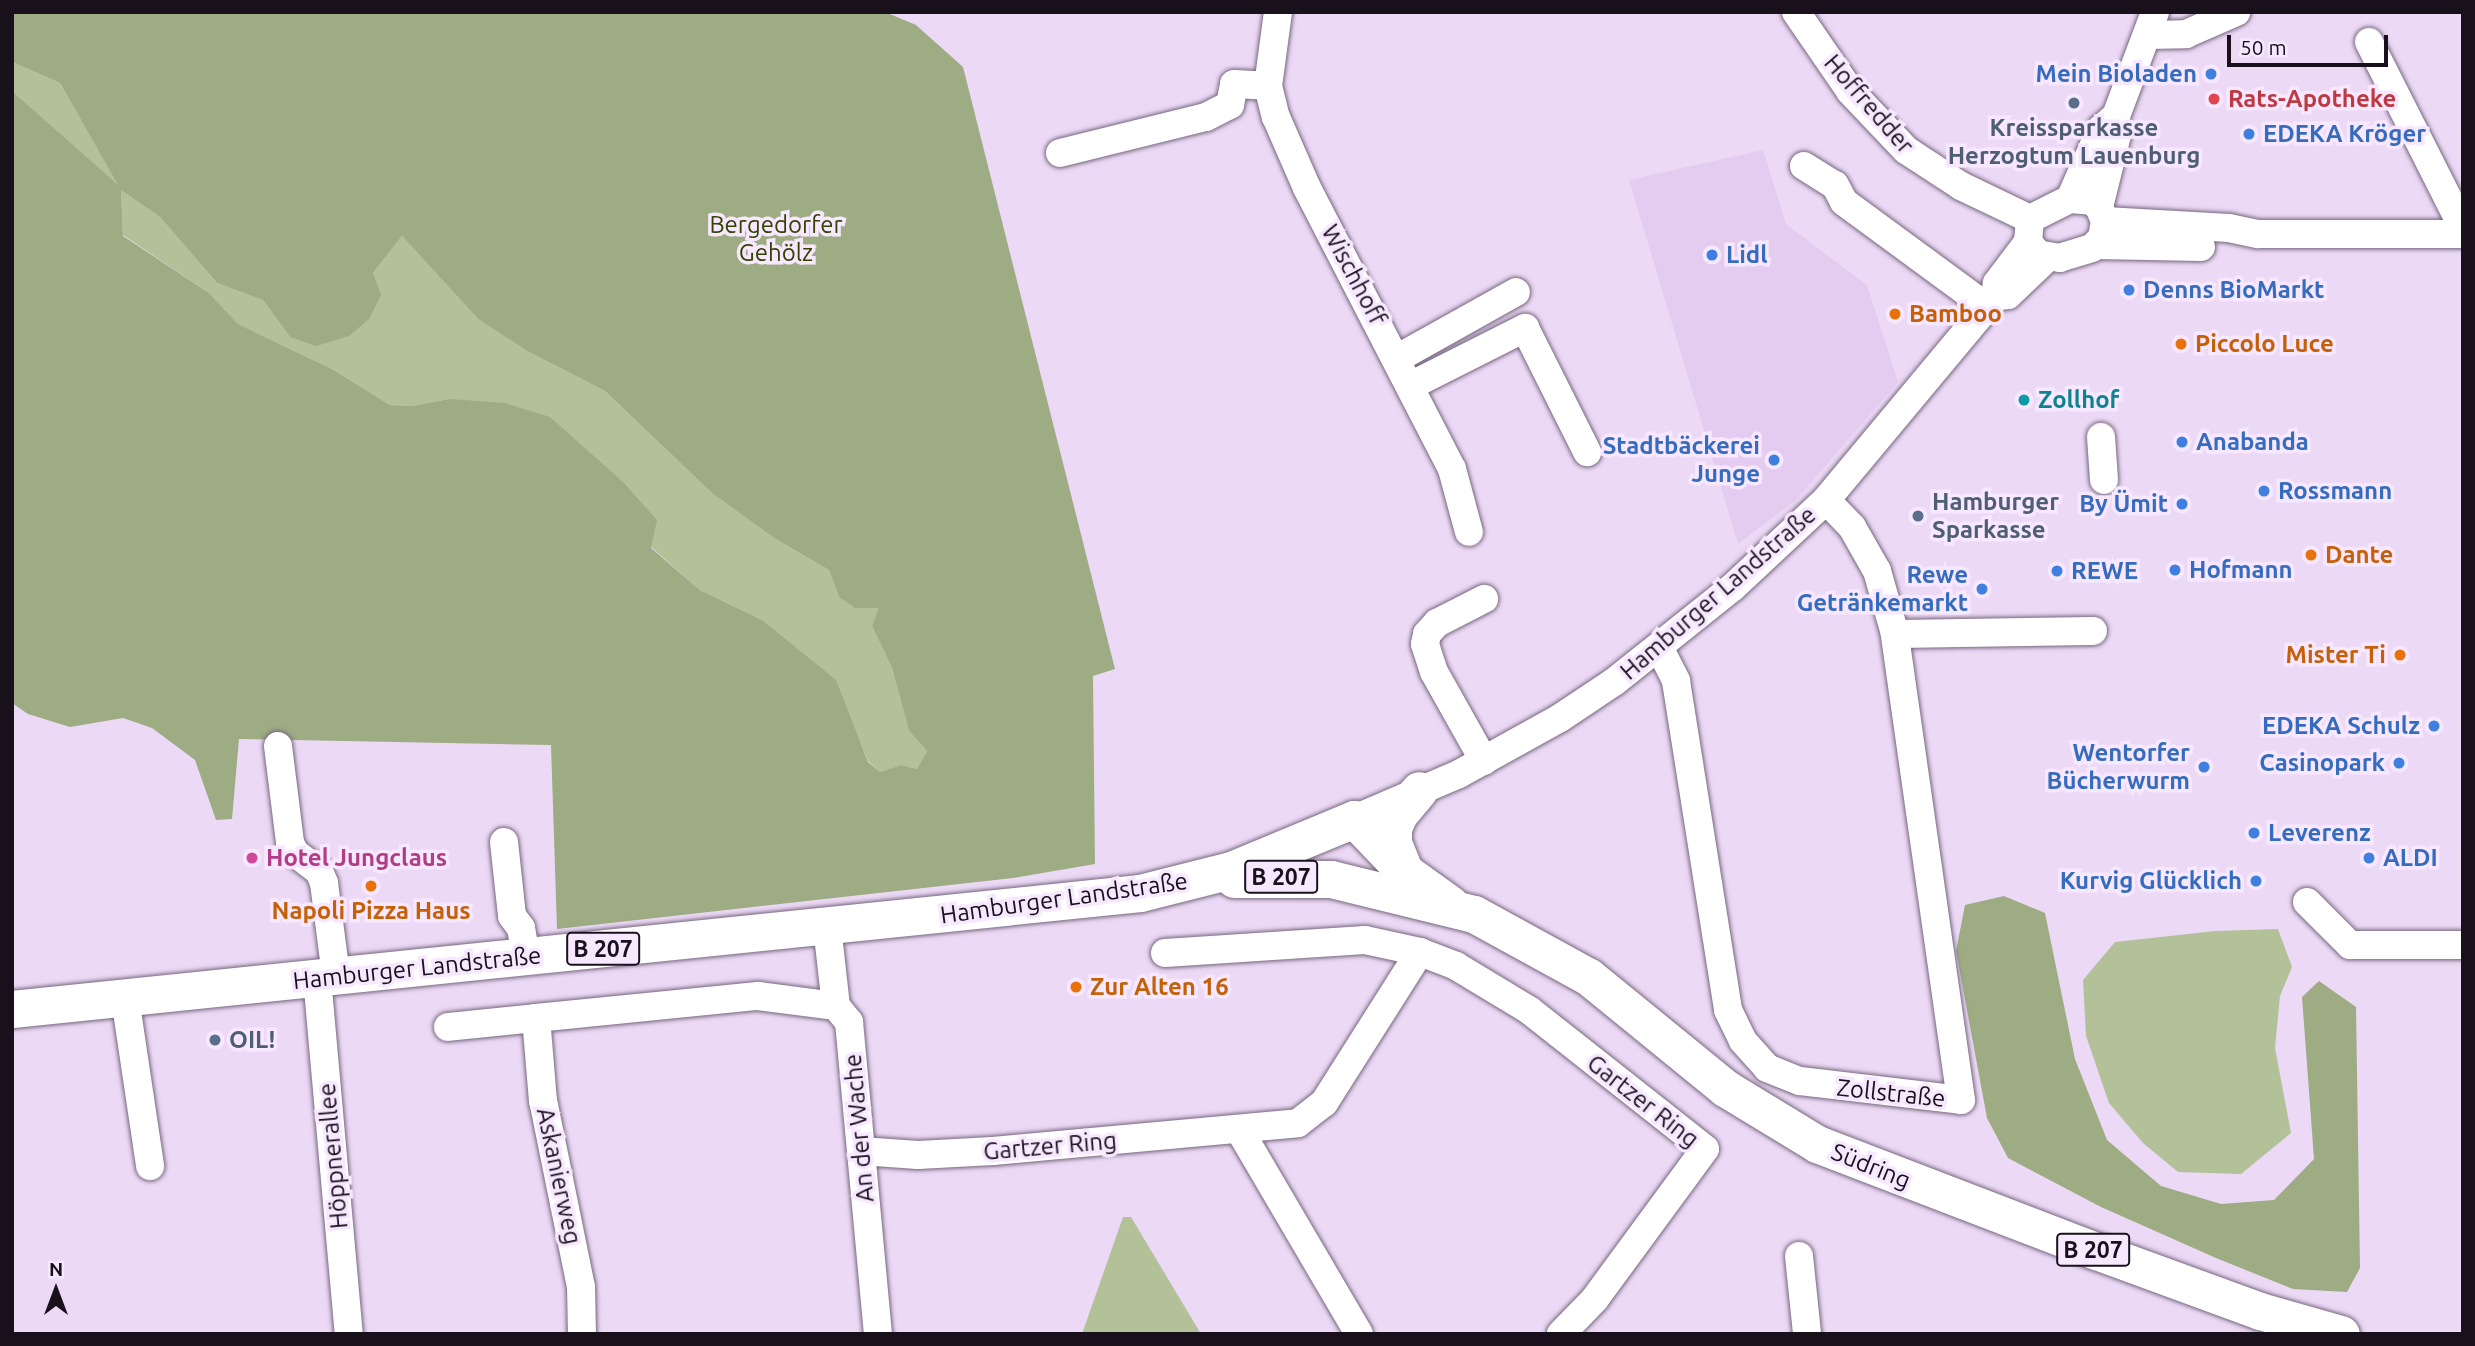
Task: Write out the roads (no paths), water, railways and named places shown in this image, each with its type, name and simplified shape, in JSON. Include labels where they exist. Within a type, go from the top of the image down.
[{"type":"main road","points":[[1404,871],[1393,843],[1393,828],[1419,790]]},
{"type":"main road","name":"Hamburger Landstraße","points":[[12,1009],[1114,896],[1193,882],[1353,819]]},
{"type":"main road","name":"Südring","points":[[1353,819],[1404,871],[1450,905],[1556,956],[1622,1002],[1748,1104],[1838,1154],[2260,1311],[2341,1334]]},
{"type":"main road","name":"B 207","points":[[1353,819],[1347,839],[1350,862],[1368,886]]},
{"type":"main road","name":"Südring","points":[[1193,882],[1292,876],[1368,886],[1450,905]]},
{"type":"street","name":"Wischhoff","points":[[1278,12],[1268,86],[1307,188],[1412,385],[1452,469],[1469,532]]},
{"type":"street","name":"Hoffredder","points":[[1796,12],[1850,91],[1906,150],[2035,239]]},
{"type":"street","points":[[2100,225],[2117,135],[2116,116],[2151,24],[2186,34],[2236,12]]},
{"type":"street","points":[[2369,42],[2463,228]]},
{"type":"street","points":[[1060,153],[1206,117],[1230,105],[1234,85],[1268,86]]},
{"type":"street","points":[[2035,239],[2070,200],[2101,129],[2116,116]]},
{"type":"street","points":[[1804,166],[1835,185],[1844,202],[1991,302]]},
{"type":"street","points":[[2070,200],[2092,201],[2100,225]]},
{"type":"street","points":[[2035,239],[2100,225],[2227,247],[2258,234],[2463,234]]},
{"type":"street","name":"Hamburger Landstraße","points":[[1353,819],[1484,761],[1560,718],[1659,647],[1733,587],[1826,500],[1991,302],[1997,283],[2035,239]]},
{"type":"street","points":[[1398,358],[1516,292]]},
{"type":"street","points":[[1412,385],[1525,328],[1587,452]]},
{"type":"street","points":[[2101,437],[2104,481]]},
{"type":"street","name":"Zollstraße","points":[[1659,647],[1676,681],[1728,1010],[1743,1041],[1768,1068],[1800,1081],[1961,1100],[1895,634],[1877,571],[1852,527],[1826,500]]},
{"type":"street","points":[[1484,599],[1437,624],[1427,634],[1425,644],[1434,672],[1484,761]]},
{"type":"street","points":[[1895,634],[2093,631]]},
{"type":"street","name":"Höppnerallee","points":[[278,746],[290,843],[295,853],[319,871],[324,883],[327,977],[349,1334]]},
{"type":"street","points":[[503,842],[512,916],[521,928],[526,957]]},
{"type":"street","points":[[2307,902],[2350,946],[2463,945]]},
{"type":"street","name":"An der Wache","points":[[827,926],[836,1006],[849,1022],[878,1334]]},
{"type":"street","name":"Gartzer Ring","points":[[1165,953],[1365,940],[1420,952],[1456,966],[1529,1010],[1705,1149],[1595,1299],[1561,1334]]},
{"type":"street","name":"Gartzer Ring","points":[[861,1151],[918,1155],[993,1151],[1298,1123],[1324,1103],[1420,952]]},
{"type":"street","points":[[448,1027],[758,996],[836,1006]]},
{"type":"street","points":[[125,998],[150,1166]]},
{"type":"street","name":"Askanierweg","points":[[536,1018],[543,1101],[581,1287],[582,1334]]},
{"type":"street","points":[[1240,1130],[1359,1334]]},
{"type":"street","points":[[1798,1256],[1807,1334]]},
{"type":"place","name":"Mein Bioladen","points":[[2211,74]]},
{"type":"place","name":"Rats-Apotheke","points":[[2214,99]]},
{"type":"place","name":"Kreissparkasse Herzogtum Lauenburg","points":[[2074,103]]},
{"type":"place","name":"EDEKA Kröger","points":[[2249,134]]},
{"type":"place","name":"Lidl","points":[[1712,255]]},
{"type":"place","name":"Denns BioMarkt","points":[[2129,290]]},
{"type":"place","name":"Bamboo","points":[[1895,314]]},
{"type":"place","name":"Piccolo Luce","points":[[2181,344]]},
{"type":"place","name":"Zollhof","points":[[2024,400]]},
{"type":"place","name":"Anabanda","points":[[2182,442]]},
{"type":"place","name":"Stadtbäckerei Junge","points":[[1774,460]]},
{"type":"place","name":"Rossmann","points":[[2264,491]]},
{"type":"place","name":"By Ümit","points":[[2182,504]]},
{"type":"place","name":"Hamburger Sparkasse","points":[[1918,516]]},
{"type":"place","name":"Dante","points":[[2311,555]]},
{"type":"place","name":"Hofmann","points":[[2175,570]]},
{"type":"place","name":"REWE","points":[[2057,571]]},
{"type":"place","name":"Rewe Getränkemarkt","points":[[1982,589]]},
{"type":"place","name":"Mister Ti","points":[[2400,655]]},
{"type":"place","name":"EDEKA Schulz","points":[[2434,726]]},
{"type":"place","name":"Casinopark","points":[[2399,763]]},
{"type":"place","name":"Wentorfer Bücherwurm","points":[[2204,767]]},
{"type":"place","name":"Leverenz","points":[[2254,833]]},
{"type":"place","name":"Hotel Jungclaus","points":[[252,858]]},
{"type":"place","name":"ALDI","points":[[2369,858]]},
{"type":"place","name":"Kurvig Glücklich","points":[[2256,881]]},
{"type":"place","name":"Napoli Pizza Haus","points":[[371,886]]},
{"type":"place","name":"Zur Alten 16","points":[[1076,987]]},
{"type":"place","name":"OIL!","points":[[215,1040]]},
{"type":"park label","name":"Bergedorfer Gehölz","points":[[776,239]]}]
